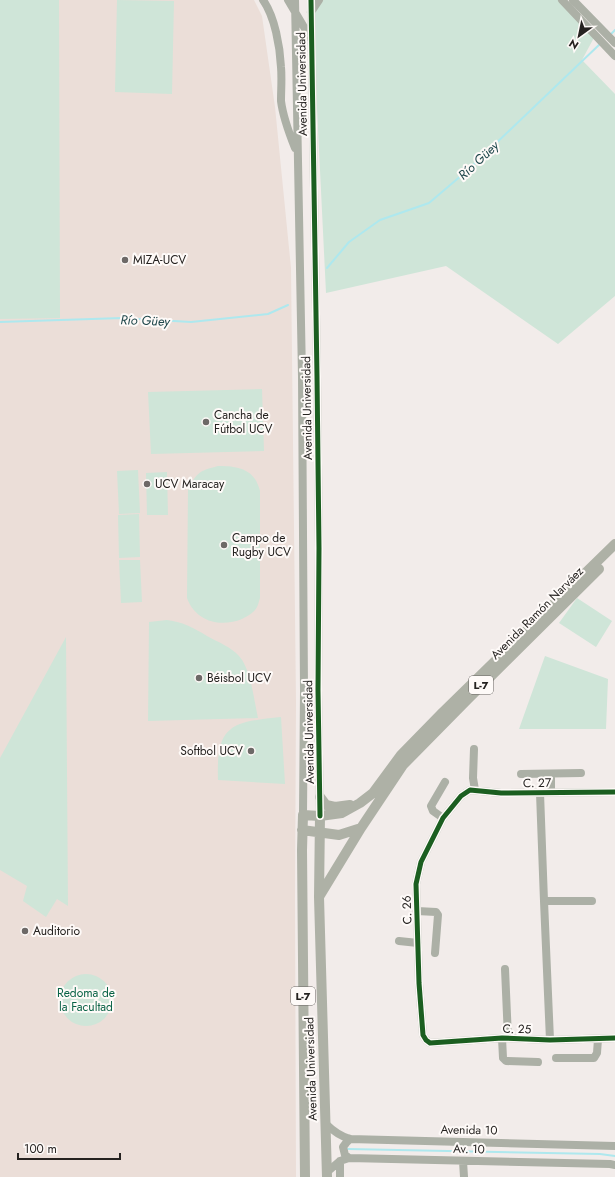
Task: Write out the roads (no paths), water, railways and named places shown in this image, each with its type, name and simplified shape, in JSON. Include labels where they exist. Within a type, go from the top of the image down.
[{"type":"main road","name":"Avenida Ramón Narváez","points":[[303,815],[320,816],[342,813],[360,803],[373,793],[401,755],[615,544]]},
{"type":"main road","name":"Avenida Ramón Narváez","points":[[319,898],[361,828],[403,765],[468,698],[615,554]]},
{"type":"main road","points":[[320,797],[326,805],[335,807],[360,803]]},
{"type":"main road","name":"Avenida Universidad","points":[[303,815],[305,1177]]},
{"type":"main road","name":"Avenida Universidad","points":[[320,816],[319,898],[327,1174]]},
{"type":"main road","points":[[302,830],[339,835],[361,828]]},
{"type":"street","points":[[263,0],[269,8],[278,43],[281,66],[281,102],[297,155]]},
{"type":"street","points":[[288,0],[311,40]]},
{"type":"street","name":"Avenida Universidad","points":[[295,0],[302,376],[304,691],[303,815]]},
{"type":"street","name":"Avenida Universidad","points":[[311,0],[319,548],[318,690],[320,816]]},
{"type":"street","points":[[311,12],[319,0]]},
{"type":"street","points":[[562,0],[597,31],[615,43]]},
{"type":"street","points":[[573,0],[612,53]]},
{"type":"street","points":[[302,376],[317,376]]},
{"type":"street","points":[[474,749],[473,778],[475,790]]},
{"type":"street","points":[[521,774],[581,773]]},
{"type":"street","points":[[551,774],[551,792]]},
{"type":"street","points":[[443,818],[433,810],[431,806],[445,782]]},
{"type":"street","name":"C. 27","points":[[461,796],[470,790],[501,793],[615,792]]},
{"type":"street","points":[[540,793],[550,1040]]},
{"type":"street","name":"C. 26","points":[[423,1035],[416,884],[421,862],[443,818],[461,796]]},
{"type":"street","points":[[544,901],[592,902]]},
{"type":"street","points":[[417,911],[436,912],[438,915],[435,953]]},
{"type":"street","points":[[399,941],[418,943]]},
{"type":"street","points":[[505,970],[505,1038],[503,1058],[506,1061],[538,1062]]},
{"type":"street","name":"C. 25","points":[[423,1035],[430,1043],[505,1038],[550,1040],[615,1038]]},
{"type":"street","points":[[556,1058],[594,1058],[597,1053],[598,1039]]},
{"type":"street","name":"Avenida 10","points":[[326,1124],[335,1133],[350,1139],[615,1146]]},
{"type":"street","points":[[349,1158],[343,1147],[350,1139]]},
{"type":"street","name":"Av. 10","points":[[327,1174],[340,1161],[349,1158],[615,1165]]},
{"type":"street","points":[[340,1161],[340,1177]]},
{"type":"street","points":[[463,1161],[464,1177]]},
{"type":"waterway","name":"Río Güey","points":[[610,35],[615,30]]},
{"type":"waterway","name":"Río Güey","points":[[327,268],[349,242],[380,220],[429,203],[469,169],[601,43]]},
{"type":"waterway","name":"Río Güey","points":[[0,322],[122,318],[191,322],[268,314],[288,305]]},
{"type":"waterway","points":[[348,1149],[600,1154],[615,1156]]},
{"type":"place","name":"MIZA-UCV","points":[[125,260]]},
{"type":"place","name":"Cancha de Fútbol UCV","points":[[206,422]]},
{"type":"place","name":"UCV Maracay","points":[[147,484]]},
{"type":"place","name":"Campo de Rugby UCV","points":[[224,545]]},
{"type":"place","name":"Béisbol UCV","points":[[199,678]]},
{"type":"place","name":"Softbol UCV","points":[[251,751]]},
{"type":"place","name":"Auditorio","points":[[25,931]]},
{"type":"park label","name":"Redoma de la Facultad","points":[[86,1000]]}]
